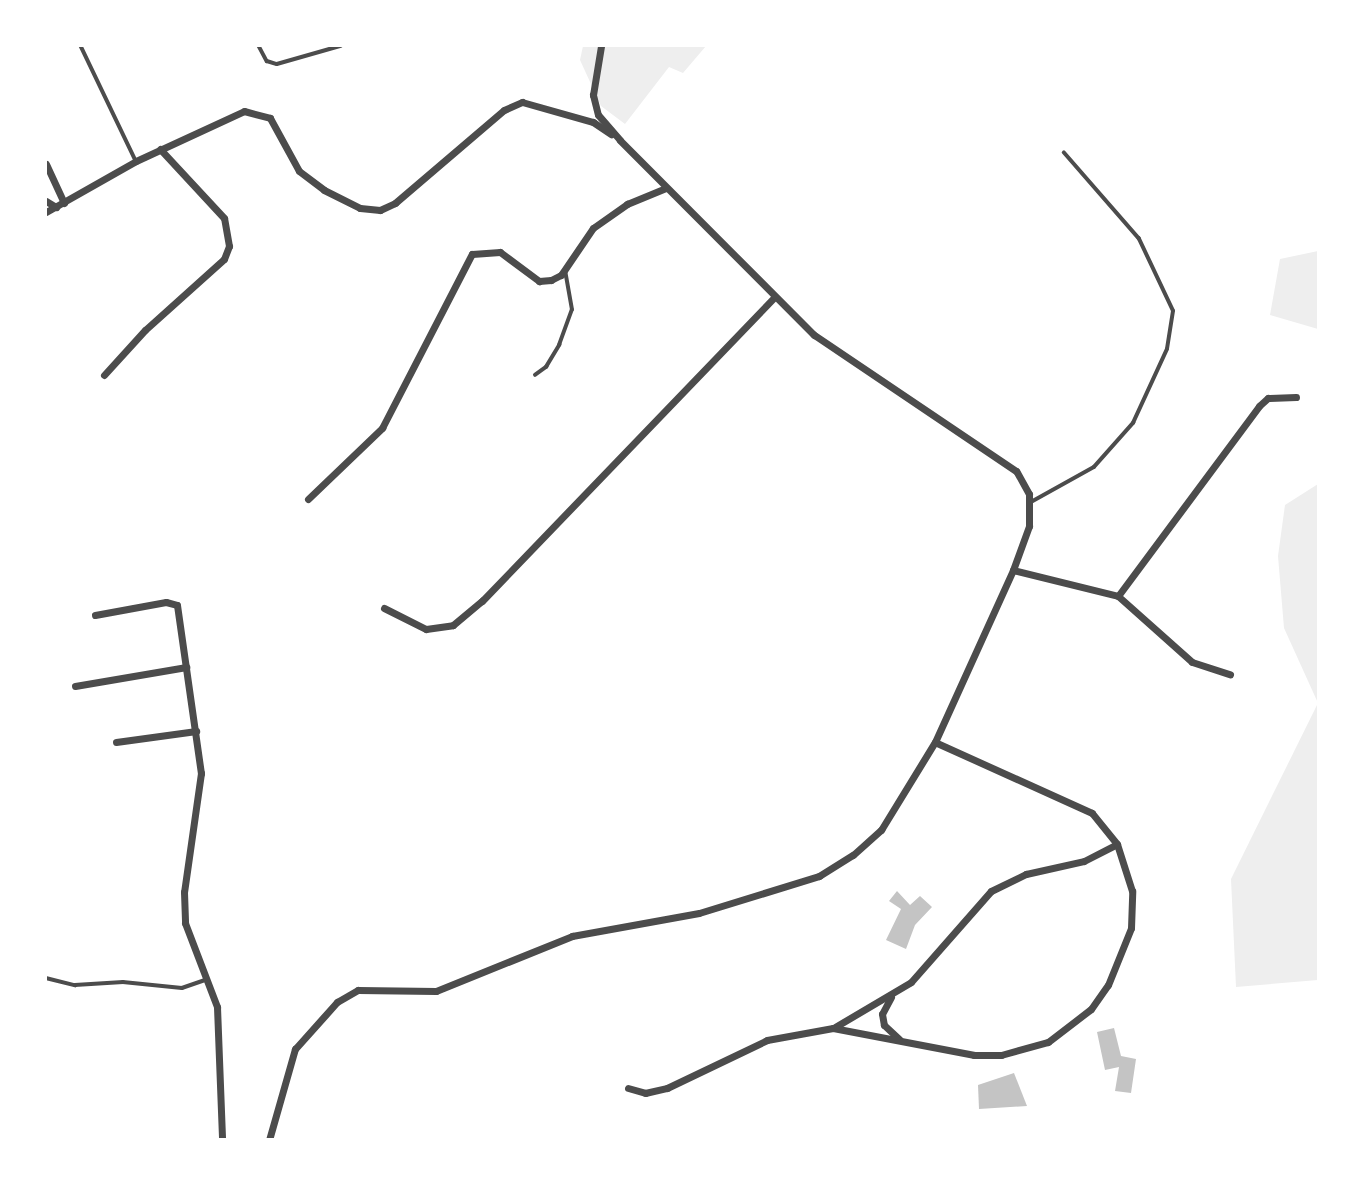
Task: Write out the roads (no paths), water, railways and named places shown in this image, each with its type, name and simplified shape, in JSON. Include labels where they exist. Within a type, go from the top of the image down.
[{"type":"street","points":[[269,1139],[295,1049],[337,1002],[358,990],[436,991],[572,936],[699,913],[818,876],[881,830],[934,742],[1013,570],[1029,526],[1031,502],[1021,477],[997,454],[844,359],[775,298],[620,140],[598,115],[593,95],[601,46]]},
{"type":"street","points":[[46,212],[136,161],[244,111],[259,112],[270,118],[299,171],[360,208],[380,210],[395,203],[504,110],[522,102],[593,122],[620,140]]},
{"type":"street","points":[[104,375],[145,330],[224,259],[229,246],[224,219],[160,149]]},
{"type":"street","points":[[46,164],[60,205]]},
{"type":"street","points":[[308,499],[382,428],[472,254],[500,252],[539,281],[551,280],[565,270],[593,228],[627,204],[666,188]]},
{"type":"street","points":[[46,201],[60,205]]},
{"type":"street","points":[[384,608],[426,629],[453,625],[482,601],[775,298]]},
{"type":"street","points":[[1118,596],[1259,406],[1268,398],[1296,397]]},
{"type":"street","points":[[1013,570],[1118,596],[1192,662],[1230,674]]},
{"type":"street","points":[[96,615],[174,602],[201,773],[184,892],[185,923],[217,1007],[221,1047],[222,1139]]},
{"type":"street","points":[[75,686],[186,667]]},
{"type":"street","points":[[117,742],[196,731]]},
{"type":"street","points":[[834,1028],[974,1055],[1001,1055],[1025,1051],[1071,1029],[1108,985],[1131,928],[1132,891],[1118,844],[1092,813],[934,742]]},
{"type":"street","points":[[628,1088],[646,1093],[667,1088],[767,1040],[834,1028],[891,997],[931,962],[991,891],[1026,874],[1084,861],[1118,844]]},
{"type":"street","points":[[891,997],[882,1014],[884,1025],[899,1040]]},
{"type":"lane","points":[[81,46],[136,161]]},
{"type":"lane","points":[[259,46],[267,61],[277,64],[340,46]]},
{"type":"lane","points":[[1031,502],[1094,467],[1133,423],[1167,349],[1173,312],[1139,239],[1064,153]]},
{"type":"lane","points":[[535,375],[546,367],[559,345],[572,310],[565,270]]},
{"type":"lane","points":[[46,978],[75,985],[123,982],[182,988],[206,979]]}]
